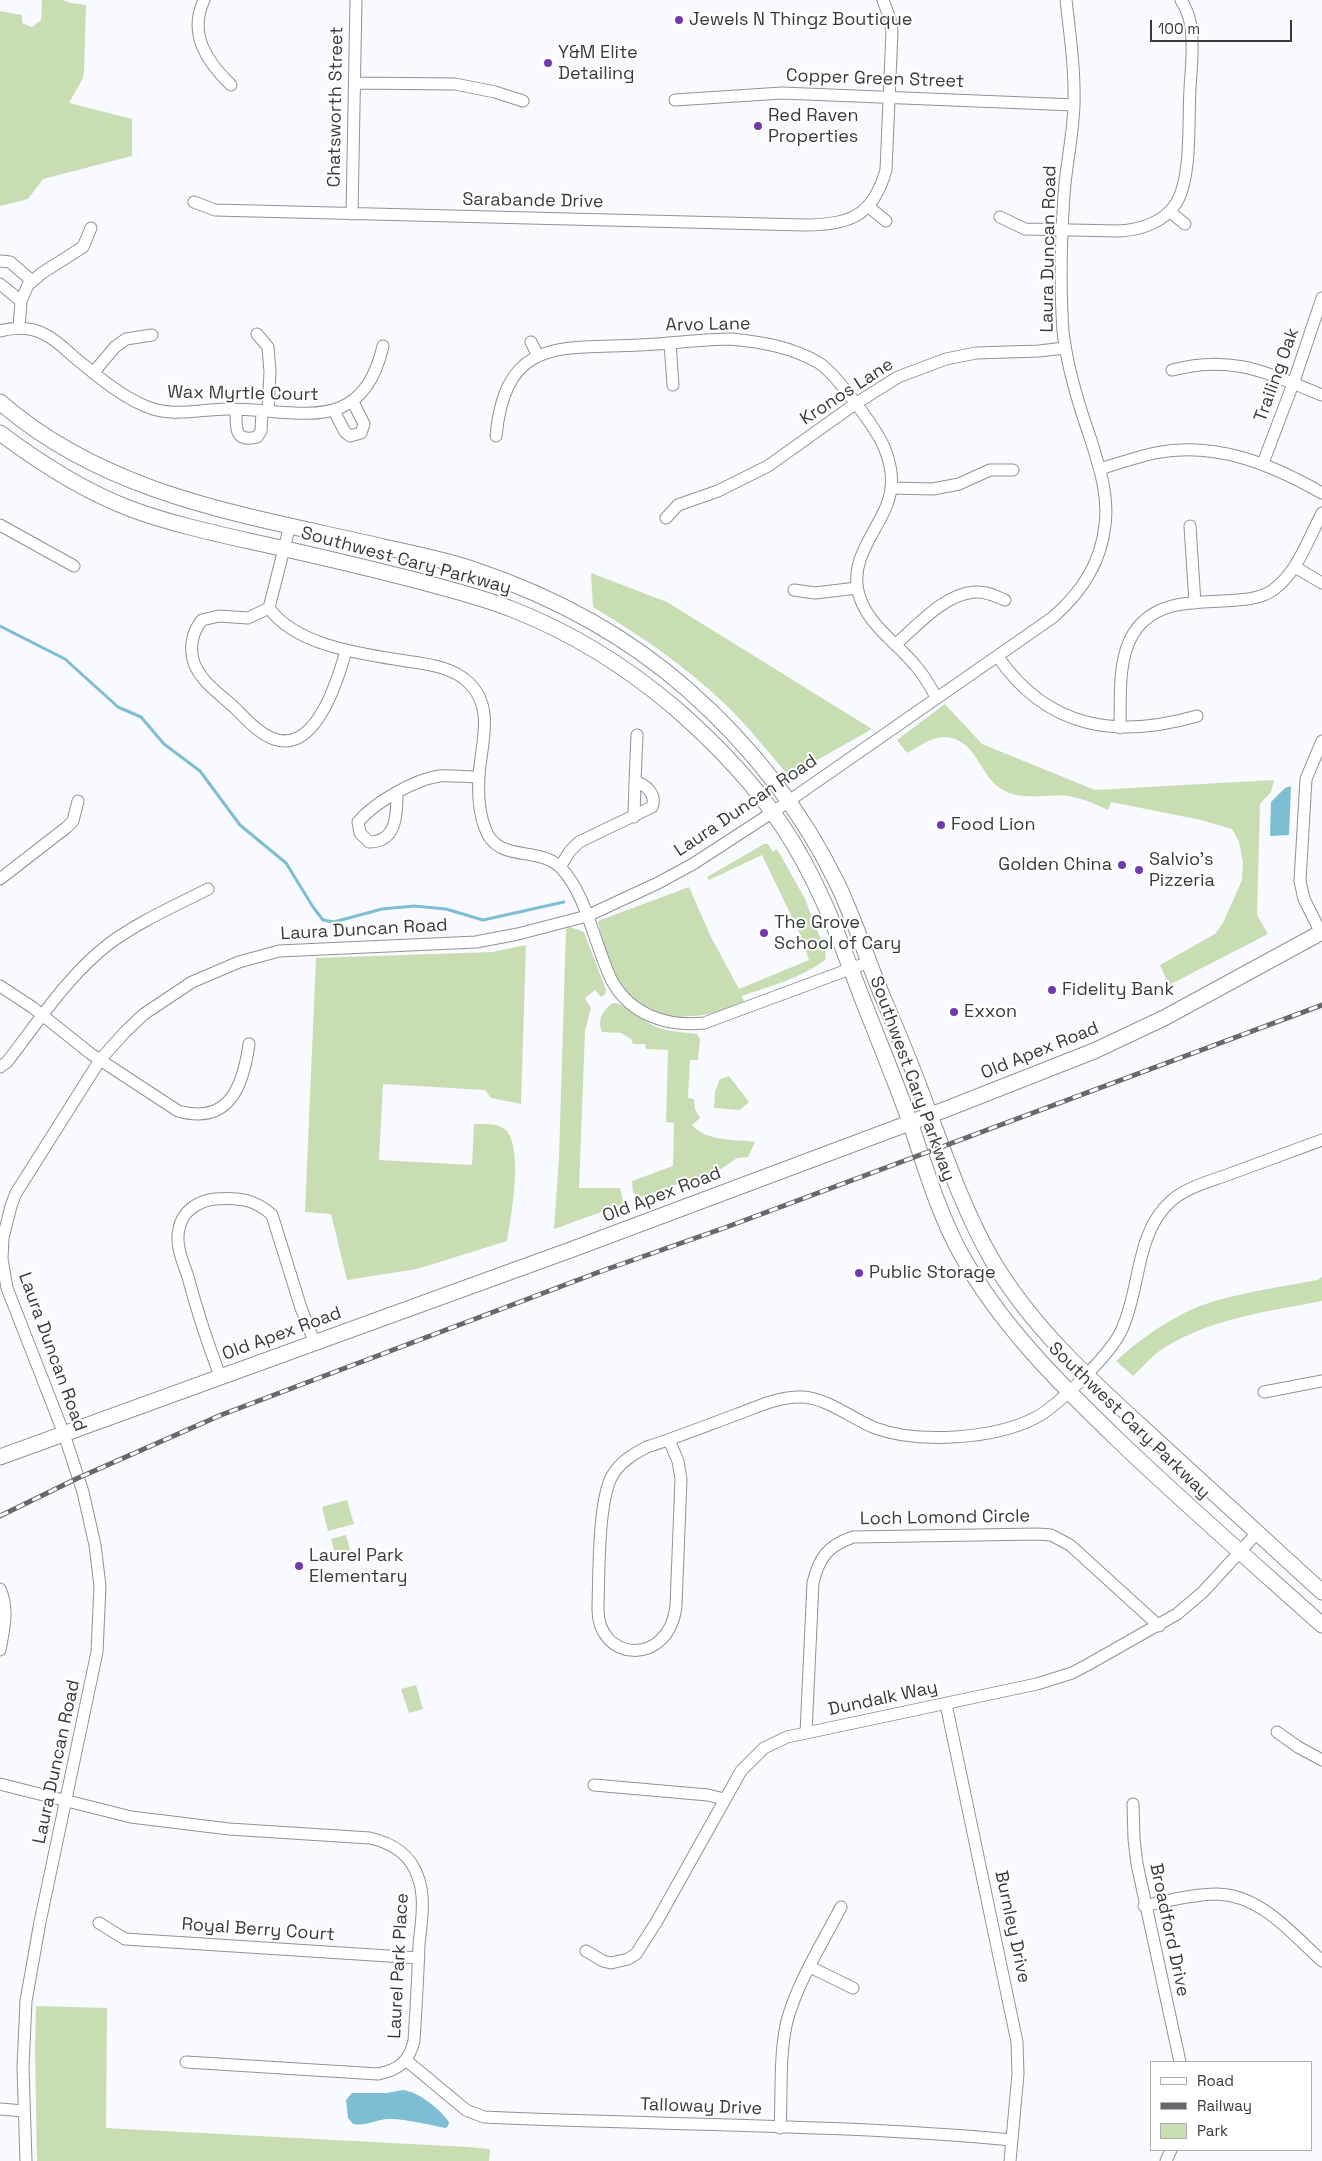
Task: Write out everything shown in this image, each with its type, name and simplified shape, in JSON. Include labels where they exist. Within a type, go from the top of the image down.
[{"type":"main road","name":"Southwest Cary Parkway","points":[[0,402],[53,442],[116,476],[156,491],[200,504],[473,569],[520,587],[585,618],[636,650],[685,688],[737,737],[788,800],[837,884],[930,1115],[955,1183],[971,1219],[995,1264],[1044,1333],[1085,1375],[1322,1592]]},
{"type":"main road","name":"Southwest Cary Parkway","points":[[0,433],[50,468],[125,507],[199,530],[331,558],[468,594],[516,610],[574,638],[623,669],[673,706],[718,748],[773,812],[815,882],[910,1122],[919,1155],[938,1205],[960,1252],[974,1276],[1015,1334],[1067,1391],[1152,1472],[1322,1625]]},
{"type":"main road","name":"Old Apex Road","points":[[0,1457],[314,1341],[573,1249],[930,1115],[1094,1051],[1164,1018],[1321,932]]},
{"type":"street","points":[[204,0],[198,27],[203,50],[215,70],[231,85]]},
{"type":"street","name":"Chatsworth Street","points":[[352,214],[356,0]]},
{"type":"street","points":[[883,0],[890,18],[892,31],[886,170],[881,188],[870,207],[886,221]]},
{"type":"street","name":"Laura Duncan Road","points":[[26,2161],[24,2050],[26,2001],[40,1922],[97,1652],[100,1586],[91,1522],[64,1434],[3,1290],[2,1259],[4,1238],[14,1200],[22,1182],[100,1060],[125,1032],[173,994],[216,970],[261,955],[297,949],[476,942],[518,934],[587,916],[658,883],[691,865],[773,812],[936,697],[998,657],[1052,618],[1078,592],[1090,575],[1099,555],[1106,511],[1100,469],[1077,398],[1065,348],[1062,310],[1064,195],[1074,105],[1074,75],[1066,0]]},
{"type":"street","points":[[1000,217],[1025,229],[1131,230],[1146,226],[1170,212],[1183,188],[1186,166],[1192,36],[1187,12],[1181,0]]},
{"type":"street","points":[[355,83],[455,84],[495,92],[523,101]]},
{"type":"street","name":"Copper Green Street","points":[[675,100],[782,92],[1074,105]]},
{"type":"street","name":"Sarabande Drive","points":[[194,202],[215,210],[825,225],[852,218],[870,207]]},
{"type":"street","points":[[1170,212],[1185,224]]},
{"type":"street","points":[[19,328],[21,301],[32,281],[84,247],[91,228]]},
{"type":"street","points":[[0,261],[10,262],[32,281]]},
{"type":"street","points":[[0,284],[21,301]]},
{"type":"street","name":"Trailing Oak","points":[[1263,463],[1293,384],[1322,298]]},
{"type":"street","name":"Wax Myrtle Court","points":[[0,331],[19,328],[45,334],[93,373],[128,398],[155,410],[181,412],[236,410],[312,414],[334,411],[353,402],[374,375],[383,346]]},
{"type":"street","points":[[236,410],[236,430],[238,434],[250,439],[257,437],[265,411],[270,372],[268,347],[257,334]]},
{"type":"street","points":[[93,373],[115,347],[126,339],[152,335]]},
{"type":"street","name":"Arvo Lane","points":[[496,436],[501,401],[507,388],[524,366],[538,356],[558,349],[732,339],[758,342],[785,348],[820,364],[835,378],[883,445],[889,465],[892,488]]},
{"type":"street","points":[[531,342],[538,356]]},
{"type":"street","points":[[670,343],[673,385]]},
{"type":"street","name":"Kronos Lane","points":[[666,518],[678,505],[718,491],[768,466],[855,404],[898,378],[946,359],[976,353],[1039,351],[1065,348]]},
{"type":"street","points":[[1172,370],[1200,363],[1230,364],[1322,395]]},
{"type":"street","points":[[334,411],[345,432],[350,436],[361,433],[364,424],[353,402]]},
{"type":"street","points":[[1100,469],[1150,454],[1178,450],[1225,453],[1263,463],[1322,493]]},
{"type":"street","points":[[936,697],[916,666],[867,614],[861,603],[857,588],[858,573],[864,550],[892,488],[933,489],[959,484],[990,470],[1014,470]]},
{"type":"street","points":[[1120,728],[1121,669],[1126,648],[1130,638],[1137,629],[1154,614],[1172,606],[1242,600],[1263,595],[1278,586],[1295,567],[1322,513]]},
{"type":"street","points":[[0,525],[74,566]]},
{"type":"street","points":[[290,525],[269,608],[276,618],[286,627],[346,651],[430,665],[447,670],[469,682],[482,701],[485,711],[479,777],[482,820],[489,837],[494,843],[508,852],[544,859],[560,867],[574,885],[606,970],[617,991],[630,1005],[650,1017],[663,1021],[683,1024],[704,1024],[869,962]]},
{"type":"street","points":[[1190,526],[1195,603]]},
{"type":"street","points":[[1295,567],[1322,583]]},
{"type":"street","points":[[794,590],[815,594],[857,588]]},
{"type":"street","points":[[896,644],[931,613],[951,600],[975,592],[990,593],[1005,600]]},
{"type":"street","points":[[269,608],[248,618],[219,616],[202,620],[194,634],[192,652],[199,673],[208,684],[256,728],[271,738],[290,740],[302,735],[312,726],[332,697],[346,651]]},
{"type":"street","points":[[998,657],[1022,687],[1043,703],[1070,717],[1120,728],[1157,726],[1197,716]]},
{"type":"street","points":[[634,817],[637,735]]},
{"type":"street","points":[[1321,932],[1304,899],[1300,881],[1306,778],[1322,741]]},
{"type":"street","points":[[397,793],[430,778],[451,776],[479,777]]},
{"type":"street","points":[[560,867],[570,851],[579,842],[652,807],[654,802],[652,794],[642,783],[635,782]]},
{"type":"street","points":[[0,879],[67,826],[73,820],[78,801]]},
{"type":"street","points":[[0,1067],[7,1062],[81,969],[111,943],[142,924],[208,889]]},
{"type":"street","points":[[0,986],[18,997],[100,1060],[178,1110],[200,1114],[220,1108],[233,1098],[241,1082],[249,1044]]},
{"type":"street","points":[[668,1440],[678,1461],[681,1479],[675,1615],[669,1632],[657,1644],[636,1650],[627,1649],[607,1638],[599,1624],[597,1615],[605,1499],[613,1475],[625,1461],[648,1447],[781,1398],[815,1399],[874,1427],[902,1435],[920,1437],[986,1433],[1009,1428],[1035,1417],[1044,1412],[1085,1375],[1111,1347],[1123,1328],[1146,1242],[1156,1219],[1171,1201],[1197,1185],[1322,1140]]},
{"type":"street","points":[[220,1376],[199,1318],[178,1243],[181,1221],[191,1209],[204,1201],[245,1199],[263,1207],[272,1215],[301,1308],[314,1341]]},
{"type":"street","points":[[1264,1392],[1322,1380]]},
{"type":"street","name":"Dundalk Way","points":[[586,1951],[603,1961],[611,1963],[628,1959],[636,1954],[657,1921],[741,1771],[756,1754],[773,1743],[806,1733],[1053,1680],[1090,1664],[1159,1626],[1197,1598],[1257,1533]]},
{"type":"street","name":"Loch Lomond Circle","points":[[806,1733],[813,1583],[819,1562],[832,1547],[853,1537],[1051,1535],[1070,1544],[1159,1626]]},
{"type":"street","points":[[0,1589],[6,1602],[6,1609],[0,1650]]},
{"type":"street","name":"Burnley Drive","points":[[946,1704],[1014,2021],[1018,2074],[1010,2161]]},
{"type":"street","points":[[1277,1732],[1298,1747],[1322,1760]]},
{"type":"street","name":"Laurel Park Place","points":[[0,1784],[131,1817],[229,1828],[370,1838],[382,1841],[399,1850],[406,1857],[418,1877],[422,1904],[414,2041],[406,2061],[397,2069],[378,2074],[186,2062]]},
{"type":"street","points":[[594,1785],[708,1795],[724,1799]]},
{"type":"street","name":"Broadford Drive","points":[[1133,1804],[1134,1838],[1144,1906],[1180,2061]]},
{"type":"street","points":[[1144,1906],[1217,1894],[1246,1900],[1259,1906],[1322,1961]]},
{"type":"street","points":[[780,2128],[785,2034],[791,2008],[810,1967],[842,1907]]},
{"type":"street","name":"Royal Berry Court","points":[[100,1923],[125,1939],[419,1958]]},
{"type":"street","points":[[810,1967],[853,1988]]},
{"type":"street","name":"Talloway Drive","points":[[406,2061],[466,2110],[484,2117],[968,2136],[1012,2140]]},
{"type":"street","points":[[0,2109],[24,2111]]},
{"type":"green space","points":[[42,0],[62,0],[86,5],[83,78],[69,103],[132,119],[132,156],[43,179],[28,199],[0,206],[0,11],[22,15],[22,23],[32,27],[41,20]]},
{"type":"green space","points":[[591,573],[667,602],[872,729],[789,776],[742,721],[710,690],[662,652],[593,607]]},
{"type":"green space","points":[[945,704],[982,744],[1095,790],[1274,780],[1271,792],[1260,804],[1257,915],[1268,934],[1169,985],[1160,965],[1215,934],[1223,923],[1242,880],[1243,863],[1239,842],[1232,829],[1201,820],[1111,802],[1108,810],[1093,803],[1068,796],[1026,796],[1010,793],[1003,790],[988,777],[972,752],[965,745],[957,740],[946,737],[930,740],[907,753],[897,740]]},
{"type":"green space","points":[[764,844],[768,844],[773,852],[776,849],[780,854],[805,899],[825,950],[826,959],[817,966],[796,976],[742,996],[744,1001],[698,1016],[664,1015],[648,1010],[634,1002],[623,990],[610,965],[598,921],[689,887],[711,937],[739,989],[809,960],[801,936],[762,855],[709,880],[707,877]]},
{"type":"green space","points":[[570,927],[584,932],[606,990],[605,994],[601,997],[595,990],[585,998],[591,1008],[585,1031],[579,1188],[620,1188],[624,1204],[554,1229],[559,1158],[566,929]]},
{"type":"green space","points":[[526,945],[521,1104],[491,1098],[485,1090],[383,1084],[379,1160],[472,1165],[474,1124],[496,1125],[507,1131],[512,1141],[515,1168],[513,1201],[507,1241],[417,1269],[347,1280],[331,1214],[305,1212],[316,958],[492,952]]},
{"type":"green space","points":[[613,1003],[624,1006],[659,1028],[697,1034],[700,1039],[698,1060],[690,1060],[688,1098],[694,1099],[695,1109],[700,1118],[692,1125],[713,1137],[755,1142],[748,1157],[737,1158],[721,1169],[641,1197],[633,1193],[632,1181],[673,1166],[674,1123],[666,1122],[668,1050],[646,1049],[645,1044],[633,1044],[631,1039],[621,1033],[602,1032],[600,1023],[602,1015],[606,1008]]},
{"type":"green space","points":[[729,1076],[749,1102],[740,1110],[714,1108],[715,1092],[720,1079]]},
{"type":"green space","points":[[1322,1277],[1322,1301],[1258,1313],[1216,1324],[1176,1341],[1158,1352],[1133,1376],[1116,1361],[1152,1332],[1179,1316],[1207,1303],[1257,1291],[1317,1280]]},
{"type":"green space","points":[[347,1500],[354,1524],[328,1531],[322,1507]]},
{"type":"green space","points":[[346,1535],[351,1553],[336,1557],[331,1539]]},
{"type":"green space","points":[[416,1685],[423,1709],[409,1713],[401,1689]]},
{"type":"green space","points":[[36,2006],[107,2008],[106,2128],[468,2147],[490,2149],[489,2161],[37,2161]]},
{"type":"water","points":[[1291,786],[1289,835],[1270,836],[1271,802],[1285,788]]},
{"type":"water","points":[[403,2090],[416,2094],[435,2107],[449,2122],[448,2126],[446,2128],[393,2119],[367,2124],[353,2124],[348,2118],[346,2100],[352,2093],[387,2093]]},
{"type":"waterway","points":[[0,626],[65,659],[118,707],[141,717],[164,744],[200,771],[240,825],[286,863],[323,920],[334,922],[382,909],[414,906],[446,909],[483,920],[564,902]]},
{"type":"railway","points":[[0,1516],[78,1478],[221,1415],[599,1272],[724,1228],[1322,1005]]},
{"type":"place","name":"Jewels N Thingz Boutique","points":[[679,20]]},
{"type":"place","name":"Y&M Elite Detailing","points":[[548,63]]},
{"type":"place","name":"Red Raven Properties","points":[[758,126]]},
{"type":"place","name":"Food Lion","points":[[941,825]]},
{"type":"place","name":"Golden China","points":[[1122,865]]},
{"type":"place","name":"Salvio’s Pizzeria","points":[[1139,870]]},
{"type":"place","name":"The Grove School of Cary","points":[[764,933]]},
{"type":"place","name":"Fidelity Bank","points":[[1052,990]]},
{"type":"place","name":"Exxon","points":[[954,1012]]},
{"type":"place","name":"Public Storage","points":[[859,1273]]},
{"type":"place","name":"Laurel Park Elementary","points":[[299,1566]]}]
